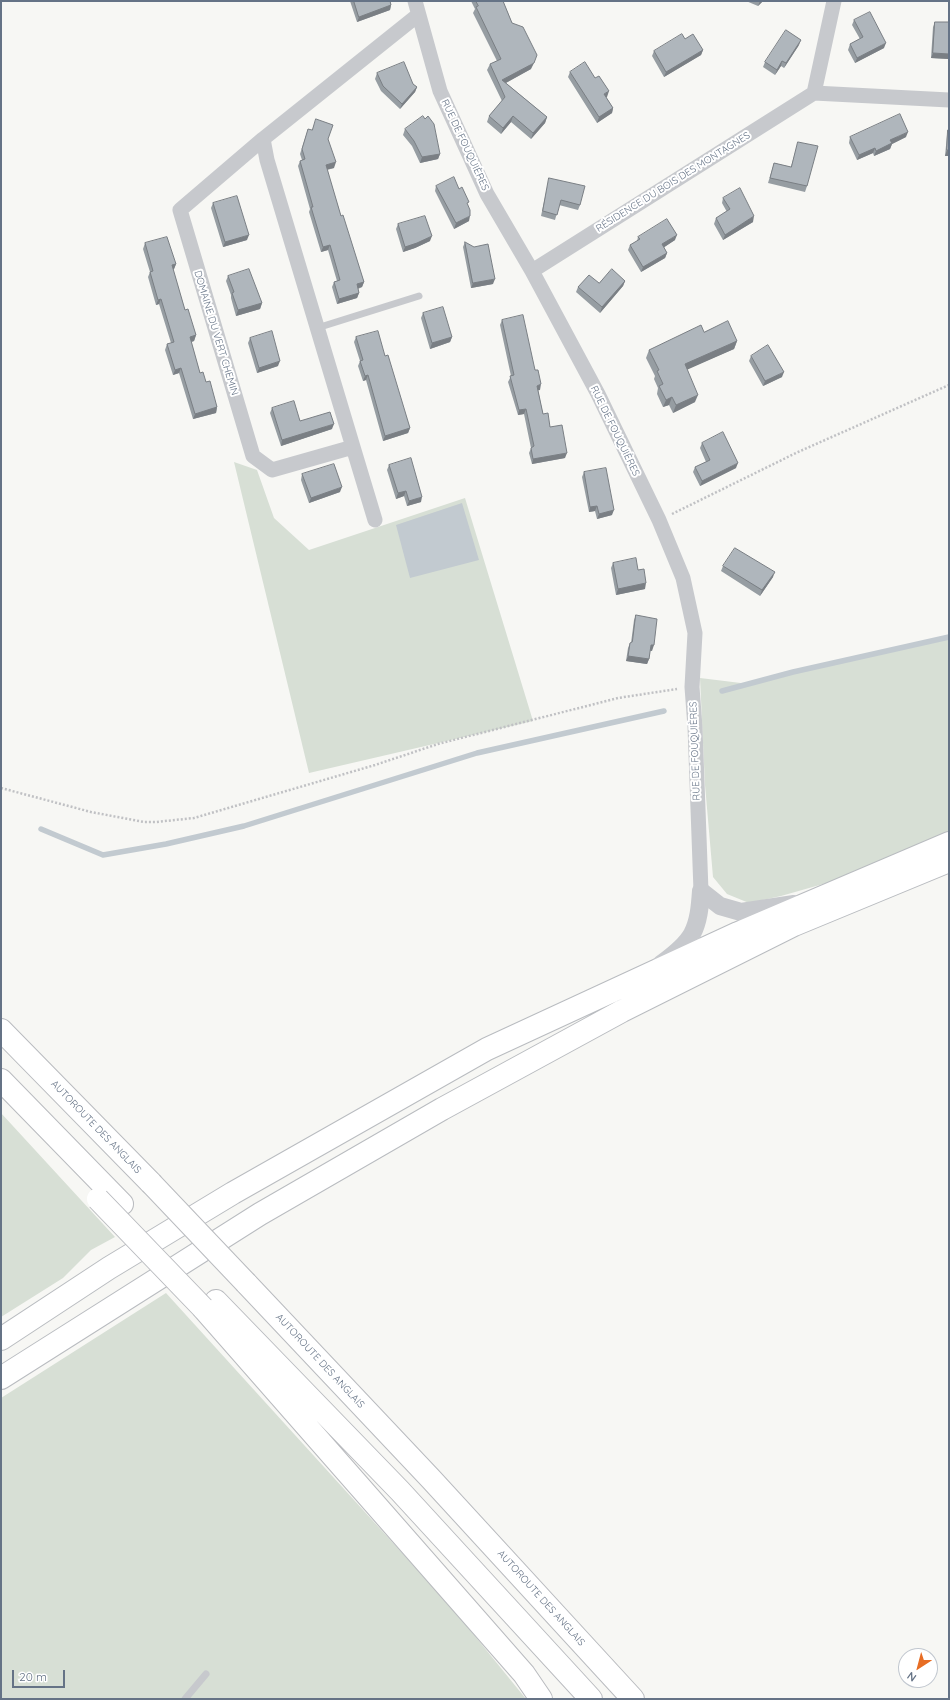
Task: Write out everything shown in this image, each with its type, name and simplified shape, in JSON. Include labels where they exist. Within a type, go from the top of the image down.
[{"type":"main road","points":[[1,1340],[109,1268],[233,1192],[487,1049],[812,901],[949,843]]},
{"type":"main road","points":[[1,1378],[260,1214],[463,1097],[622,1011],[787,929],[949,860]]},
{"type":"main road","name":"AUTOROUTE DES ANGLAIS","points":[[1,1030],[151,1183],[432,1479],[633,1699]]},
{"type":"main road","points":[[1,1080],[122,1204],[524,1674],[541,1699]]},
{"type":"main road","points":[[91,1172],[98,1199],[400,1491],[591,1699]]},
{"type":"street","points":[[834,1],[814,93],[949,100]]},
{"type":"street","name":"DOMAINE DU VERT CHEMIN","points":[[354,447],[272,470],[253,456],[180,210],[416,8]]},
{"type":"street","name":"RUE DE FOUQUIÈRES","points":[[416,8],[440,91],[487,194],[532,271],[598,394],[659,520],[683,578],[695,633],[692,687],[695,726],[701,891]]},
{"type":"street","name":"RÉSIDENCE DU BOIS DES MONTAGNES","points":[[532,271],[814,93]]},
{"type":"street","points":[[263,139],[267,160],[375,520]]},
{"type":"street","points":[[701,891],[720,906],[741,912],[812,901]]},
{"type":"street","points":[[647,976],[675,953],[692,934],[698,915],[701,891]]},
{"type":"lane","points":[[317,328],[419,296]]},
{"type":"lane","points":[[184,1699],[206,1674]]},
{"type":"path","points":[[659,520],[798,452],[949,385]]},
{"type":"path","points":[[1,788],[91,812],[144,822],[194,818],[375,766],[438,744],[476,734],[533,721],[618,698],[692,687]]},
{"type":"shaded area","points":[[234,462],[257,470],[274,518],[309,550],[465,498],[533,721],[309,773]]},
{"type":"shaded area","points":[[462,503],[479,560],[410,578],[396,525]]},
{"type":"shaded area","points":[[949,637],[949,843],[925,855],[781,896],[749,903],[727,894],[713,877],[705,785],[700,678],[749,684],[793,672]]},
{"type":"shaded area","points":[[1,1113],[115,1237],[91,1250],[63,1278],[1,1317]]},
{"type":"shaded area","points":[[166,1293],[453,1609],[526,1699],[1,1699],[1,1398]]},
{"type":"building","points":[[354,1],[390,1],[391,5],[359,17]]},
{"type":"building","points":[[476,1],[503,1],[512,23],[523,27],[537,55],[534,63],[502,80],[547,117],[533,133],[513,116],[503,128],[489,116],[505,97],[490,64],[501,59],[476,7],[478,6]]},
{"type":"building","points":[[870,12],[886,43],[857,58],[850,44],[863,37],[854,20]]},
{"type":"building","points":[[935,22],[949,22],[949,54],[933,53]]},
{"type":"building","points":[[786,30],[801,40],[786,63],[782,61],[777,70],[765,62]]},
{"type":"building","points":[[682,34],[685,39],[693,34],[703,50],[666,72],[654,51]]},
{"type":"building","points":[[404,62],[413,84],[417,87],[402,104],[383,86],[377,73]]},
{"type":"building","points":[[585,62],[595,78],[599,76],[609,91],[604,94],[613,108],[599,117],[570,72]]},
{"type":"building","points":[[900,114],[908,132],[890,140],[892,143],[876,151],[875,148],[859,155],[850,137]]},
{"type":"building","points":[[423,116],[425,119],[428,116],[434,124],[440,154],[422,157],[414,141],[405,129]]},
{"type":"building","points":[[316,119],[333,125],[328,139],[336,162],[326,165],[341,216],[343,215],[364,282],[357,284],[359,293],[339,299],[334,282],[340,280],[330,245],[323,247],[311,207],[313,207],[300,161],[305,159],[302,149],[308,129],[312,130]]},
{"type":"building","points":[[948,130],[949,150],[947,150]]},
{"type":"building","points":[[798,142],[818,146],[807,186],[770,178],[774,163],[791,167]]},
{"type":"building","points":[[454,177],[459,189],[462,187],[469,202],[467,203],[470,210],[470,216],[456,223],[436,186]]},
{"type":"building","points":[[549,178],[585,186],[580,205],[561,200],[557,215],[543,211]]},
{"type":"building","points":[[740,188],[754,216],[725,235],[716,218],[730,209],[723,198]]},
{"type":"building","points":[[237,196],[249,235],[225,242],[213,203]]},
{"type":"building","points":[[425,216],[432,236],[405,247],[398,224]]},
{"type":"building","points":[[667,219],[677,235],[662,244],[667,253],[643,267],[630,245],[640,239],[638,237]]},
{"type":"building","points":[[167,237],[176,264],[172,265],[185,310],[188,309],[196,335],[190,337],[200,373],[203,372],[206,382],[210,381],[217,407],[195,414],[181,368],[175,370],[167,344],[174,342],[161,299],[158,300],[150,272],[153,271],[145,243]]},
{"type":"building","points":[[465,242],[474,247],[488,244],[495,279],[473,283]]},
{"type":"building","points":[[249,269],[262,303],[238,310],[232,293],[234,292],[228,276]]},
{"type":"building","points":[[612,269],[625,281],[602,307],[578,287],[589,275],[599,283]]},
{"type":"building","points":[[443,307],[452,337],[432,343],[423,313]]},
{"type":"building","points":[[523,315],[535,370],[538,370],[541,384],[537,386],[543,414],[548,413],[550,427],[562,425],[567,453],[533,459],[531,448],[534,446],[526,409],[519,410],[510,376],[514,375],[502,320]]},
{"type":"building","points":[[728,321],[737,341],[685,364],[698,395],[676,405],[672,397],[666,400],[659,386],[663,384],[657,371],[659,370],[649,350],[701,325],[704,332]]},
{"type":"building","points":[[272,331],[280,361],[259,368],[250,338]]},
{"type":"building","points":[[378,331],[385,356],[388,355],[410,428],[385,436],[368,375],[365,376],[360,361],[363,360],[356,337]]},
{"type":"building","points":[[768,345],[784,372],[765,381],[751,356]]},
{"type":"building","points":[[294,401],[300,421],[330,412],[334,424],[282,440],[272,408]]},
{"type":"building","points":[[723,432],[738,463],[702,481],[695,467],[710,460],[702,443]]},
{"type":"building","points":[[411,458],[422,497],[409,501],[406,491],[398,493],[389,465]]},
{"type":"building","points":[[334,464],[342,487],[311,498],[302,474]]},
{"type":"building","points":[[606,468],[614,510],[599,514],[597,506],[590,507],[584,472]]},
{"type":"building","points":[[735,548],[775,572],[762,590],[723,566]]},
{"type":"building","points":[[636,558],[638,570],[644,569],[646,583],[618,589],[613,563]]},
{"type":"building","points":[[636,615],[657,619],[654,645],[651,645],[649,659],[628,656],[630,643],[632,642]]},
{"type":"waterway","points":[[722,691],[793,672],[949,637]]},
{"type":"waterway","points":[[41,829],[103,855],[166,844],[244,826],[477,753],[664,711]]}]
